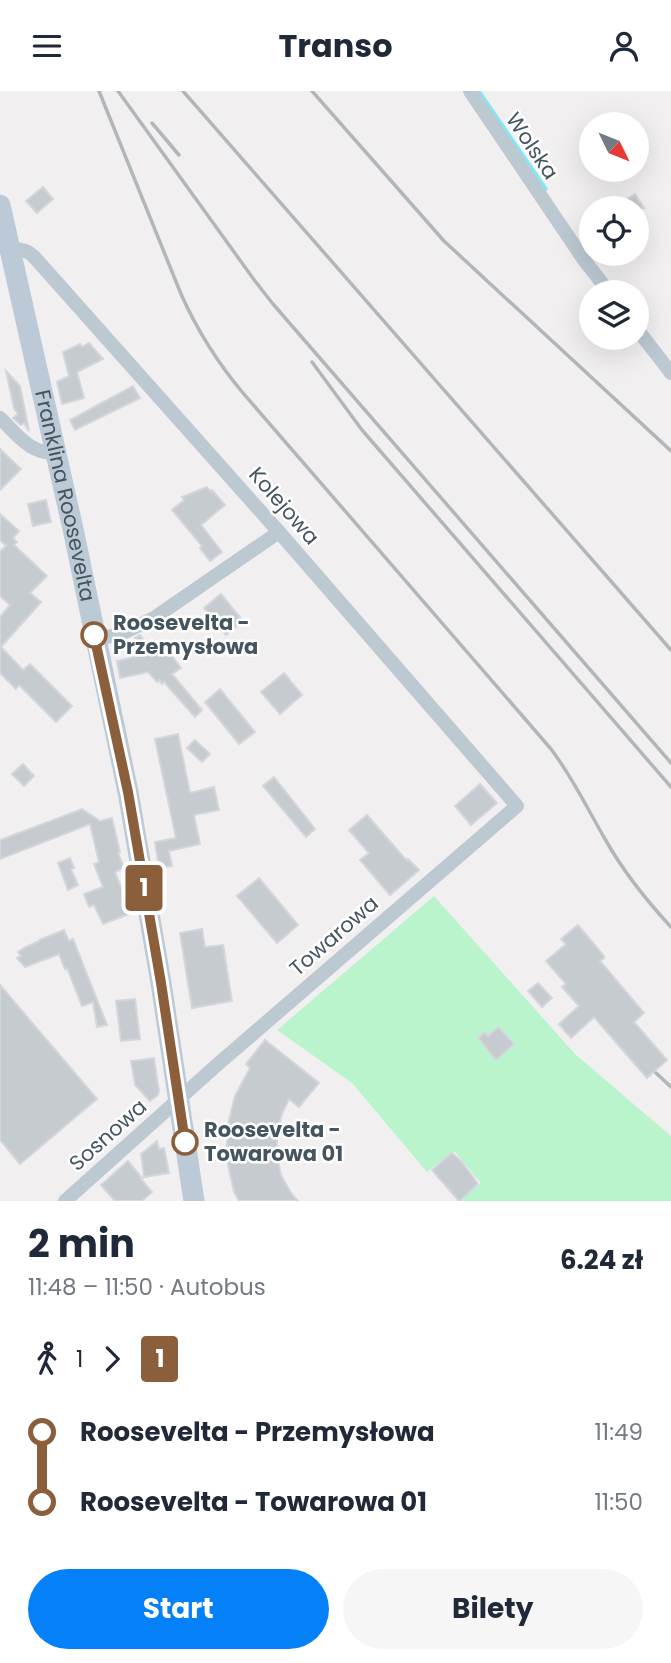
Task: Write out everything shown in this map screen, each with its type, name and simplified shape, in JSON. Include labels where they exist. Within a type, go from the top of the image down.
[{"type":"street","name":"Wolska","points":[[470,91],[600,280]]},
{"type":"street","name":"Franklina Roosevelta","points":[[0,205],[128,792],[161,983],[194,1201]]},
{"type":"street","name":"Kolejowa","points":[[10,249],[30,252],[279,532],[517,806]]},
{"type":"street","points":[[649,345],[671,373]]},
{"type":"street","points":[[0,418],[29,446],[38,451],[55,453]]},
{"type":"street","points":[[95,640],[123,633],[154,618],[279,532]]},
{"type":"street","name":"Towarowa","points":[[178,1099],[517,806]]},
{"type":"street","name":"Sosnowa","points":[[65,1201],[178,1099]]},
{"type":"green space","points":[[434,896],[575,1054],[671,1136],[671,1201],[459,1201],[481,1183],[454,1151],[427,1172],[352,1083],[277,1030]]},
{"type":"building","points":[[43,187],[53,199],[37,213],[26,201]]},
{"type":"building","points":[[89,343],[103,359],[77,372],[84,398],[62,404],[57,382],[69,376],[63,352]]},
{"type":"building","points":[[6,371],[20,386],[29,431],[24,423],[21,425],[13,418],[18,414],[14,408]]},
{"type":"building","points":[[133,386],[140,398],[75,430],[70,420]]},
{"type":"building","points":[[0,449],[21,469],[0,490]]},
{"type":"building","points":[[207,487],[225,505],[201,525],[222,552],[210,561],[200,548],[202,546],[172,510],[184,500],[182,497]]},
{"type":"building","points":[[46,500],[51,522],[33,526],[28,504]]},
{"type":"building","points":[[0,514],[19,531],[13,538],[17,542],[14,545],[47,576],[30,593],[41,602],[1,647],[23,670],[30,664],[72,706],[56,722],[19,685],[16,689],[0,673],[0,617],[10,605],[0,596],[0,551],[6,546],[0,540]]},
{"type":"building","points":[[221,594],[243,621],[226,635],[204,608]]},
{"type":"building","points":[[140,635],[155,655],[165,647],[181,668],[172,674],[202,710],[195,717],[164,682],[157,682],[148,672],[120,678],[117,661],[142,655],[135,638]]},
{"type":"building","points":[[284,673],[302,695],[280,714],[261,692]]},
{"type":"building","points":[[220,689],[255,732],[239,744],[205,702]]},
{"type":"building","points":[[178,734],[190,793],[214,787],[219,810],[194,815],[200,844],[169,851],[172,866],[159,868],[155,842],[176,838],[155,739]]},
{"type":"building","points":[[195,740],[210,754],[202,762],[187,748]]},
{"type":"building","points":[[23,764],[34,776],[24,786],[12,774]]},
{"type":"building","points":[[274,777],[315,829],[306,837],[263,786]]},
{"type":"building","points":[[480,784],[497,803],[471,825],[455,806]]},
{"type":"building","points":[[82,809],[100,821],[112,818],[120,852],[118,853],[124,868],[115,872],[129,914],[103,924],[94,905],[89,907],[84,894],[103,887],[94,864],[99,862],[90,824],[0,859],[0,840]]},
{"type":"building","points":[[367,815],[407,861],[408,859],[419,870],[390,895],[360,860],[369,853],[349,830]]},
{"type":"building","points":[[70,858],[74,868],[71,869],[78,885],[68,890],[58,863]]},
{"type":"building","points":[[259,878],[298,925],[277,943],[237,896]]},
{"type":"building","points":[[578,925],[604,956],[600,961],[644,1013],[634,1022],[667,1060],[647,1078],[594,1017],[571,1038],[559,1024],[579,1006],[562,987],[566,984],[546,961],[566,944],[561,939]]},
{"type":"building","points":[[202,929],[205,947],[223,945],[232,1001],[192,1008],[180,933]]},
{"type":"building","points":[[64,930],[69,941],[73,939],[107,1025],[97,1027],[93,1002],[82,1006],[59,954],[25,967],[17,958],[21,956],[18,952],[24,948]]},
{"type":"building","points":[[538,983],[552,998],[542,1007],[528,991]]},
{"type":"building","points":[[0,985],[97,1099],[20,1164],[0,1140]]},
{"type":"building","points":[[135,999],[140,1039],[121,1041],[116,1001]]},
{"type":"building","points":[[499,1027],[514,1044],[496,1060],[478,1038],[485,1032],[488,1036]]},
{"type":"building","points":[[265,1040],[319,1083],[299,1107],[289,1099],[277,1134],[281,1175],[298,1201],[239,1201],[234,1192],[227,1160],[227,1128],[235,1096],[250,1068],[246,1064]]},
{"type":"building","points":[[154,1058],[159,1091],[150,1101],[135,1085],[131,1061]]},
{"type":"building","points":[[157,1141],[159,1149],[164,1148],[169,1173],[144,1177],[141,1154]]},
{"type":"building","points":[[452,1153],[478,1184],[459,1201],[432,1170]]},
{"type":"building","points":[[128,1161],[152,1192],[142,1201],[115,1201],[101,1185]]},
{"type":"waterway","points":[[479,91],[546,189]]},
{"type":"railway","points":[[99,91],[181,294],[216,358],[243,393],[551,749],[619,862],[671,927]]},
{"type":"railway","points":[[118,91],[273,304],[671,763]]},
{"type":"railway","points":[[183,91],[671,650]]},
{"type":"railway","points":[[312,91],[444,241],[671,451]]},
{"type":"railway","points":[[152,123],[179,155]]},
{"type":"railway","points":[[312,362],[362,430],[671,787]]},
{"type":"railway","points":[[656,1073],[671,1087]]},
{"type":"bus line","name":"1","points":[[94,635],[128,792],[185,1142]]},
{"type":"place","name":"Roosevelta - Przemysłowa","points":[[94,635]]},
{"type":"place","name":"Roosevelta - Towarowa 01","points":[[185,1142]]}]
